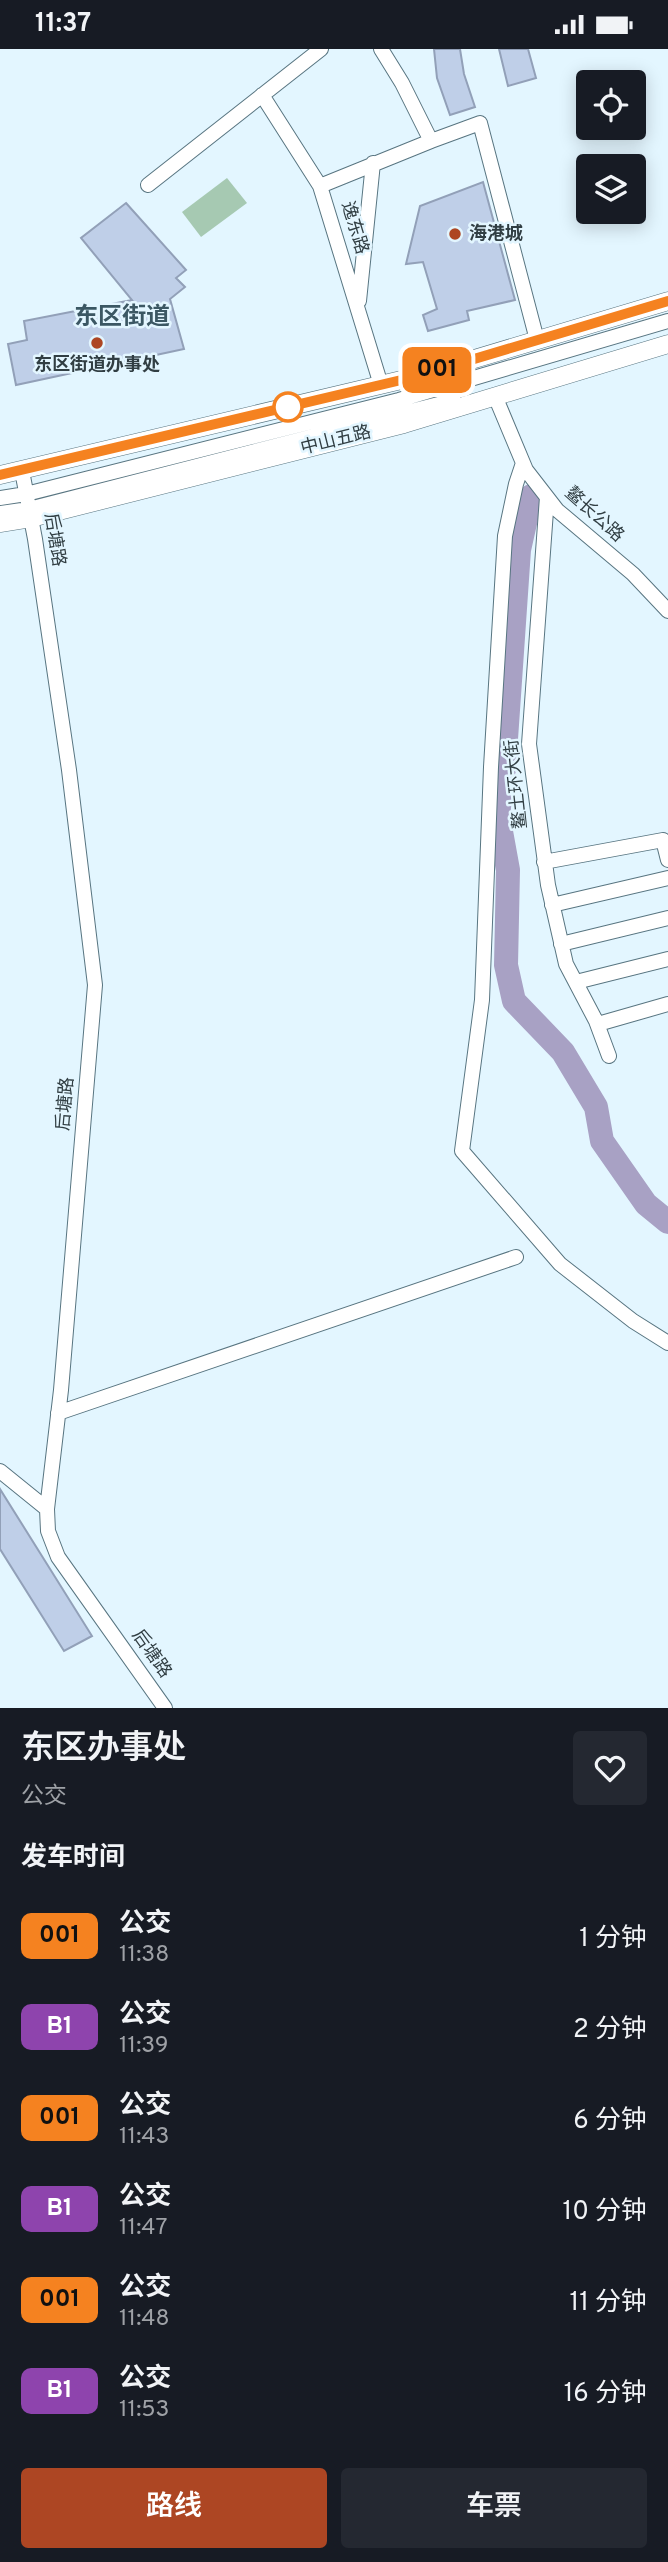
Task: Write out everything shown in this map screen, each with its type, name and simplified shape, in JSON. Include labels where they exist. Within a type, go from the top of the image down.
[{"type":"main road","points":[[0,475],[381,385],[668,300]]},
{"type":"main road","name":"中山五路","points":[[0,523],[29,507],[404,424],[668,344]]},
{"type":"street","points":[[148,185],[321,49]]},
{"type":"street","points":[[381,49],[402,83],[431,141]]},
{"type":"street","name":"逸东路","points":[[262,95],[320,186],[381,385]]},
{"type":"street","points":[[320,186],[480,123],[537,340]]},
{"type":"street","points":[[358,308],[373,163]]},
{"type":"street","points":[[0,498],[29,507],[668,321]]},
{"type":"street","points":[[0,513],[403,415],[668,336]]},
{"type":"street","name":"鳌长公路","points":[[495,396],[523,463],[557,510],[633,574],[668,611]]},
{"type":"street","points":[[523,463],[505,536],[491,768],[482,1000],[462,1151],[560,1264],[633,1321],[668,1343]]},
{"type":"street","name":"后塘路","points":[[22,471],[69,770],[95,985],[58,1413],[47,1509],[48,1531],[58,1557],[165,1708]]},
{"type":"street","name":"鳌土环大街","points":[[547,497],[529,744],[544,862],[566,964],[598,1024],[609,1056]]},
{"type":"street","points":[[544,862],[663,840],[668,860]]},
{"type":"street","points":[[552,905],[668,878]]},
{"type":"street","points":[[561,944],[668,918]]},
{"type":"street","points":[[576,982],[668,959]]},
{"type":"street","points":[[598,1024],[668,1004]]},
{"type":"street","points":[[58,1413],[516,1257]]},
{"type":"street","points":[[0,1471],[47,1509]]},
{"type":"green space","points":[[227,178],[247,203],[201,237],[182,212]]},
{"type":"building","points":[[434,49],[460,49],[464,74],[475,107],[450,115],[437,78]]},
{"type":"building","points":[[499,49],[528,49],[536,78],[508,86]]},
{"type":"building","name":"海港城","points":[[483,182],[515,300],[467,311],[469,320],[428,331],[423,315],[437,309],[423,262],[406,264],[420,206]]},
{"type":"building","points":[[126,203],[186,270],[176,278],[185,287],[170,299],[184,349],[16,385],[8,344],[27,340],[24,321],[132,300],[81,238]]},
{"type":"building","points":[[0,1489],[92,1636],[64,1651],[0,1549]]},
{"type":"waterway","points":[[531,496],[519,550],[504,768],[498,815],[508,870],[506,965],[514,1001],[563,1052],[596,1107],[602,1141],[646,1204],[668,1222]]},
{"type":"bus line","name":"001","points":[[0,475],[414,377],[668,301]]},
{"type":"place","name":"海港城","points":[[455,234]]},
{"type":"place","name":"东区街道办事处","points":[[97,343]]},
{"type":"district","name":"东区街道","points":[[122,318]]}]
